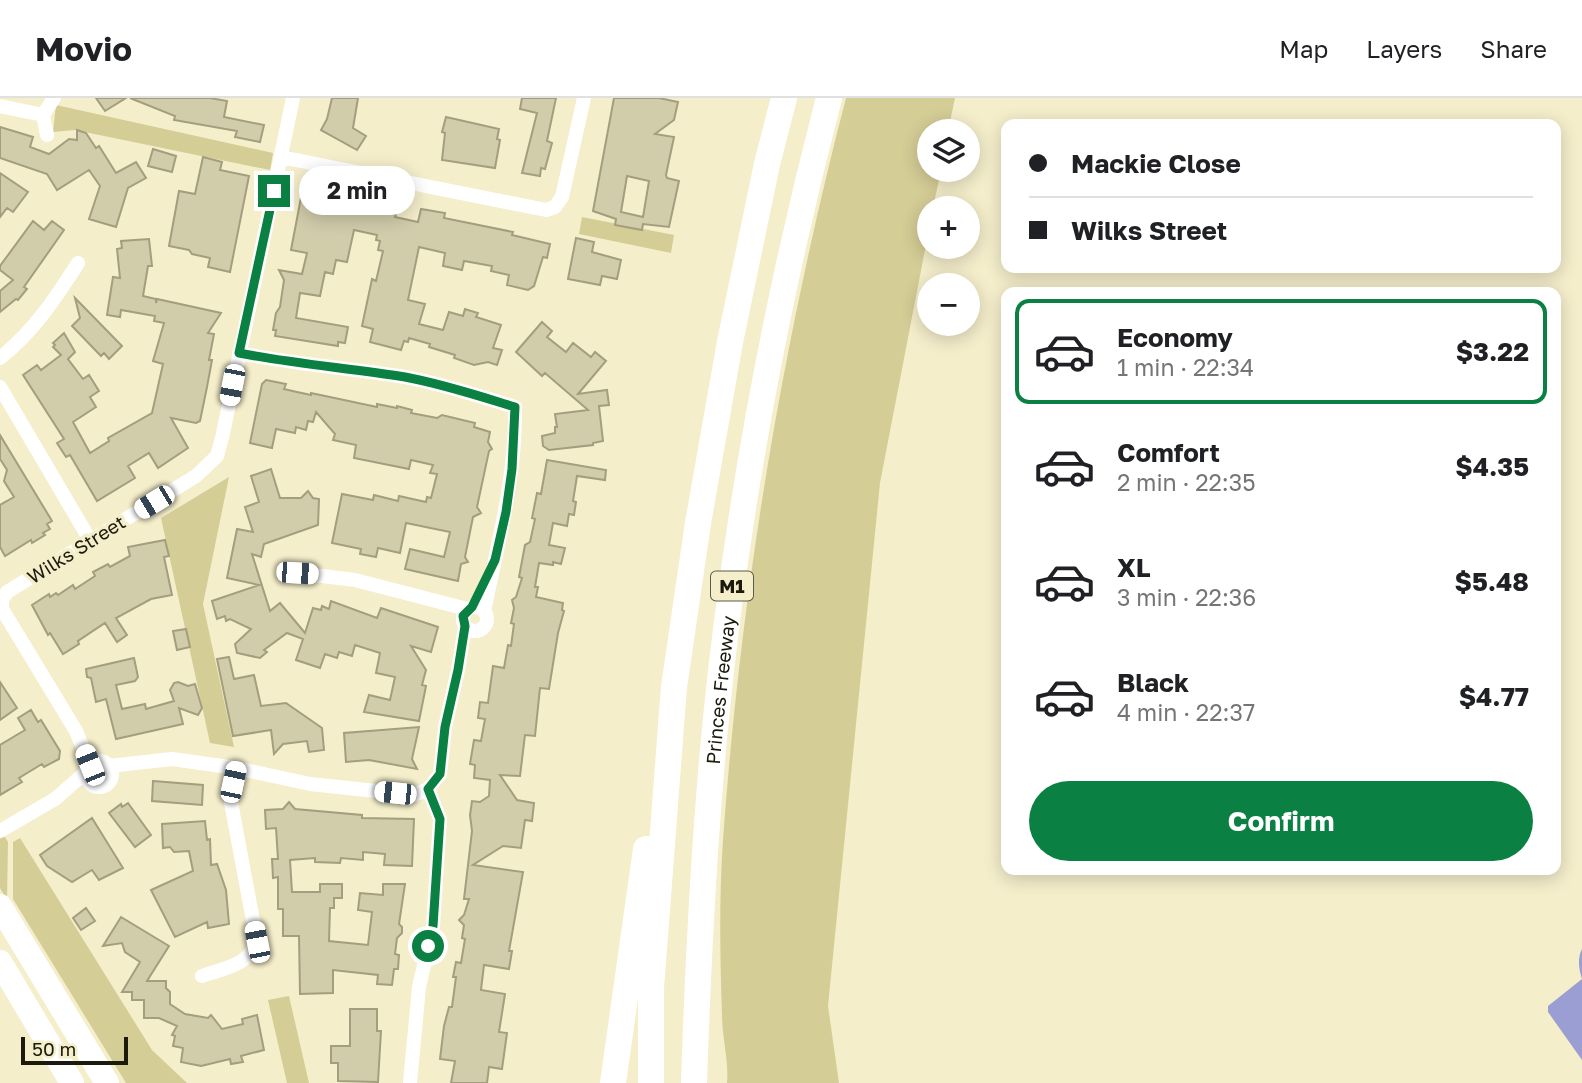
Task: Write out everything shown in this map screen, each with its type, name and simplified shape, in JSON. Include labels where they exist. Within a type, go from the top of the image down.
[{"type":"highway","name":"M1","points":[[652,1083],[651,988],[674,687],[698,523],[727,355],[766,163],[784,98]]},
{"type":"highway","name":"Princes Freeway","points":[[694,1083],[703,870],[716,717],[735,561],[791,252],[829,98]]},
{"type":"highway","points":[[613,1083],[639,891],[674,687]]},
{"type":"highway","points":[[703,870],[710,1083]]},
{"type":"highway","points":[[0,906],[107,1083]]},
{"type":"highway","points":[[0,962],[72,1083]]},
{"type":"street","points":[[47,135],[43,115],[54,98]]},
{"type":"street","name":"Wilks Street","points":[[99,771],[2,609],[2,600],[7,592],[196,476],[211,463],[220,447],[293,98]]},
{"type":"street","points":[[281,157],[546,210],[555,207],[562,197],[584,98]]},
{"type":"street","points":[[0,106],[43,115]]},
{"type":"street","points":[[0,358],[24,339],[51,306],[78,262]]},
{"type":"street","points":[[0,831],[99,771],[142,762],[172,759],[340,788],[414,795],[428,789],[440,774],[445,727],[471,618],[492,569],[506,512],[515,434],[515,407],[459,389],[406,377],[295,364],[239,353]]},
{"type":"street","points":[[0,387],[90,540]]},
{"type":"street","points":[[297,573],[355,580],[424,600],[471,618]]},
{"type":"street","points":[[202,976],[244,961],[253,953],[257,942],[230,797],[236,768]]},
{"type":"street","points":[[410,1083],[419,987],[433,926],[440,819],[428,789]]},
{"type":"shaded area","points":[[846,98],[955,98],[951,119],[917,119],[917,182],[938,182],[936,196],[917,196],[917,259],[923,259],[921,273],[917,273],[917,291],[880,483],[828,1006],[839,1083],[727,1083],[722,1023],[720,927],[723,840],[731,746],[753,559],[768,466],[784,373],[823,189]]},
{"type":"shaded area","points":[[56,105],[273,153],[270,170],[75,130],[53,132]]},
{"type":"shaded area","points":[[582,217],[674,235],[671,253],[579,234]]},
{"type":"shaded area","points":[[229,477],[203,604],[234,747],[210,743],[161,518]]},
{"type":"shaded area","points":[[4,836],[8,842],[7,900],[0,888],[0,839]]},
{"type":"shaded area","points":[[20,838],[152,1050],[187,1083],[126,1083],[13,899],[13,842]]},
{"type":"shaded area","points":[[289,996],[309,1083],[287,1083],[268,1000]]},
{"type":"water","points":[[1582,949],[1582,979],[1579,957]]},
{"type":"water","points":[[1582,979],[1582,1060],[1548,1012],[1548,1006]]},
{"type":"building","points":[[96,98],[126,98],[105,111]]},
{"type":"building","points":[[130,98],[210,98],[227,101],[224,117],[264,125],[260,142],[235,137],[237,131],[174,120],[175,116]]},
{"type":"building","points":[[332,98],[358,98],[353,128],[366,136],[357,150],[321,130]]},
{"type":"building","points":[[522,98],[556,98],[547,141],[552,143],[545,169],[541,168],[540,176],[522,173],[537,113],[520,109]]},
{"type":"building","points":[[614,98],[659,98],[678,102],[674,120],[655,134],[674,137],[666,175],[667,178],[679,181],[669,227],[643,224],[642,230],[615,225],[616,219],[593,211]],"holes":[[[627,176],[649,181],[643,217],[621,212]]]},
{"type":"building","points":[[446,117],[499,129],[497,139],[500,140],[495,168],[442,160],[445,133],[442,132]]},
{"type":"building","points":[[0,127],[33,137],[30,147],[49,154],[69,139],[77,140],[77,130],[86,133],[96,148],[99,146],[116,173],[136,162],[146,178],[128,188],[116,227],[89,219],[100,186],[89,170],[57,190],[47,174],[0,158]]},
{"type":"building","points":[[153,149],[176,156],[172,172],[148,166]]},
{"type":"building","points":[[203,157],[222,162],[220,170],[249,176],[230,272],[208,267],[210,258],[169,246],[179,191],[195,194]]},
{"type":"building","points":[[0,173],[28,192],[13,212],[7,208],[0,217]]},
{"type":"building","points":[[303,187],[321,191],[321,194],[371,205],[370,211],[396,214],[395,217],[418,222],[421,209],[445,213],[444,218],[513,232],[512,235],[550,244],[547,258],[543,257],[534,286],[528,290],[507,285],[509,275],[491,271],[492,266],[464,261],[462,270],[443,266],[445,253],[419,247],[408,300],[425,304],[419,324],[443,330],[449,312],[463,316],[465,309],[478,313],[476,317],[501,325],[493,348],[502,350],[497,365],[488,362],[474,365],[454,358],[455,355],[429,347],[430,344],[409,338],[408,342],[404,341],[401,350],[370,342],[373,329],[362,326],[372,279],[376,281],[383,251],[378,250],[380,241],[376,240],[377,235],[354,230],[347,262],[336,260],[333,274],[325,272],[320,296],[300,293],[296,318],[348,327],[345,343],[338,342],[338,346],[275,336],[276,330],[273,330],[284,280],[279,270],[302,274],[307,253],[291,250]]},
{"type":"building","points":[[33,221],[44,230],[52,221],[64,230],[24,287],[27,289],[18,300],[0,312],[0,291],[13,280],[0,270],[0,266]]},
{"type":"building","points":[[576,238],[594,242],[592,252],[621,260],[617,279],[602,276],[600,285],[568,279]]},
{"type":"building","points":[[149,239],[152,266],[148,266],[143,296],[156,299],[156,303],[157,299],[221,313],[208,333],[214,334],[207,387],[200,421],[196,423],[171,418],[188,448],[158,468],[149,453],[128,466],[135,478],[97,501],[70,455],[66,457],[57,443],[64,439],[23,375],[37,365],[41,370],[61,355],[53,347],[53,343],[64,333],[75,352],[68,359],[83,379],[89,375],[99,391],[90,397],[96,407],[73,422],[90,453],[109,441],[108,438],[152,413],[163,364],[153,361],[164,323],[154,321],[155,316],[121,310],[120,317],[107,315],[113,277],[120,278],[117,249],[122,248],[121,241]]},
{"type":"building","points":[[75,298],[122,346],[109,359],[104,353],[101,356],[72,326],[80,318]]},
{"type":"building","points":[[542,322],[552,331],[547,337],[566,352],[573,343],[591,357],[595,352],[606,361],[578,394],[607,390],[609,405],[599,406],[603,441],[593,445],[549,450],[543,446],[542,436],[555,433],[555,414],[588,410],[545,373],[542,376],[516,352]]},
{"type":"building","points":[[266,380],[286,384],[284,389],[311,395],[377,407],[377,404],[397,406],[412,410],[411,413],[437,418],[442,415],[475,423],[474,427],[490,432],[488,442],[492,449],[489,451],[477,507],[481,513],[473,517],[465,557],[468,562],[461,564],[458,581],[405,569],[410,549],[444,557],[450,532],[406,523],[400,553],[378,548],[376,557],[360,554],[361,549],[332,543],[342,494],[373,500],[374,495],[398,501],[399,496],[426,502],[427,497],[431,498],[437,474],[430,473],[433,465],[411,460],[409,469],[354,458],[356,445],[333,440],[335,434],[316,412],[313,422],[308,421],[306,430],[296,427],[295,433],[276,429],[272,448],[250,443],[262,384]]},
{"type":"building","points":[[0,435],[52,521],[47,524],[50,529],[43,533],[45,535],[5,556],[0,547],[0,505],[14,497],[4,481],[7,470],[0,459]]},
{"type":"building","points":[[547,460],[606,470],[605,480],[577,476],[574,515],[569,514],[567,526],[553,523],[549,545],[565,548],[561,564],[539,563],[536,597],[563,603],[564,611],[549,689],[540,688],[535,736],[525,735],[520,776],[500,775],[517,800],[534,803],[532,821],[525,820],[521,848],[503,846],[473,865],[523,872],[509,951],[512,951],[509,969],[484,965],[481,990],[505,994],[499,1032],[507,1033],[502,1069],[489,1067],[487,1083],[451,1083],[455,1061],[440,1059],[444,1026],[449,1007],[452,1007],[456,962],[461,963],[465,939],[462,938],[464,925],[459,920],[464,915],[469,899],[464,899],[472,831],[470,815],[472,801],[480,802],[489,796],[490,780],[474,778],[475,765],[470,764],[474,740],[481,741],[485,719],[478,718],[480,702],[488,703],[493,666],[504,668],[508,645],[511,646],[514,624],[511,623],[514,608],[512,600],[516,597],[522,578],[519,577],[525,545],[530,542],[537,493],[541,494]]},
{"type":"building","points":[[271,469],[280,498],[301,498],[308,491],[313,498],[319,499],[318,525],[264,544],[261,557],[252,554],[270,611],[280,603],[305,633],[313,608],[321,610],[322,606],[329,609],[331,601],[377,618],[381,608],[438,627],[431,652],[411,646],[426,670],[422,685],[426,686],[419,721],[364,712],[369,695],[390,700],[395,677],[376,673],[380,653],[355,645],[352,656],[339,652],[337,658],[325,654],[320,668],[296,660],[303,639],[287,633],[264,650],[267,652],[260,658],[237,653],[235,644],[251,629],[230,619],[226,621],[225,616],[217,619],[212,601],[259,585],[227,578],[237,529],[253,532],[245,507],[259,502],[251,476]]},
{"type":"building","points":[[165,540],[169,556],[164,557],[172,595],[151,599],[116,618],[127,635],[117,642],[105,623],[63,654],[50,633],[48,635],[32,605],[49,594],[50,597],[56,593],[58,595],[73,585],[75,589],[95,576],[93,572],[108,564],[110,567],[130,556],[128,547]]},
{"type":"building","points":[[186,629],[190,647],[177,650],[173,631]]},
{"type":"building","points":[[229,657],[234,679],[254,675],[261,706],[286,703],[322,728],[324,750],[309,752],[307,741],[283,744],[274,754],[271,730],[233,736],[217,659]]},
{"type":"building","points":[[134,658],[138,677],[135,681],[116,685],[122,709],[145,704],[146,709],[174,701],[170,690],[174,683],[178,682],[188,686],[195,684],[202,708],[198,715],[179,708],[183,724],[116,739],[106,699],[96,702],[91,678],[87,677],[86,669]]},
{"type":"building","points":[[0,682],[17,708],[0,720]]},
{"type":"building","points":[[31,710],[38,722],[41,720],[60,751],[59,759],[44,767],[42,764],[19,778],[22,782],[0,795],[0,745],[25,730],[18,718]]},
{"type":"building","points":[[419,727],[412,759],[417,769],[369,760],[346,762],[344,733]]},
{"type":"building","points":[[153,781],[203,785],[202,805],[152,801]]},
{"type":"building","points":[[289,802],[295,809],[362,815],[362,818],[414,819],[412,866],[384,865],[385,854],[363,852],[363,860],[341,858],[340,863],[315,862],[315,858],[290,860],[292,892],[320,892],[320,884],[342,884],[342,898],[334,898],[334,908],[330,908],[329,941],[368,945],[372,912],[358,910],[360,893],[383,895],[383,884],[405,884],[399,924],[402,933],[397,938],[395,954],[399,955],[398,969],[394,969],[392,985],[377,984],[378,975],[333,970],[333,993],[300,994],[299,936],[283,936],[283,909],[278,909],[278,877],[273,878],[272,859],[278,859],[276,828],[266,829],[265,810],[283,809]]},
{"type":"building","points":[[128,803],[151,835],[135,847],[109,813],[121,804],[122,807]]},
{"type":"building","points":[[92,818],[123,868],[99,880],[92,870],[72,882],[47,866],[40,855]]},
{"type":"building","points":[[205,821],[207,840],[210,839],[211,865],[217,864],[226,890],[229,924],[208,928],[207,922],[175,937],[151,890],[193,871],[189,851],[174,852],[170,847],[163,848],[162,824]]},
{"type":"building","points":[[86,908],[95,921],[81,930],[73,918]]},
{"type":"building","points":[[121,917],[169,946],[147,981],[166,981],[170,1004],[185,1014],[208,1018],[211,1015],[222,1029],[243,1024],[242,1019],[257,1015],[264,1050],[241,1056],[243,1062],[231,1064],[230,1059],[201,1066],[181,1062],[183,1048],[173,1046],[175,1036],[172,1035],[177,1026],[159,1018],[144,1018],[144,1000],[132,1000],[132,992],[122,992],[140,962],[125,952],[122,943],[103,946]]},
{"type":"building","points":[[350,1009],[377,1009],[377,1031],[381,1031],[378,1082],[338,1081],[338,1063],[331,1063],[331,1046],[350,1046]]},
{"type":"route","points":[[274,191],[239,353],[295,364],[406,377],[459,389],[515,407],[512,469],[506,512],[492,569],[472,607],[463,616],[465,626],[445,727],[440,774],[428,789],[440,819],[433,926],[428,946]]}]
